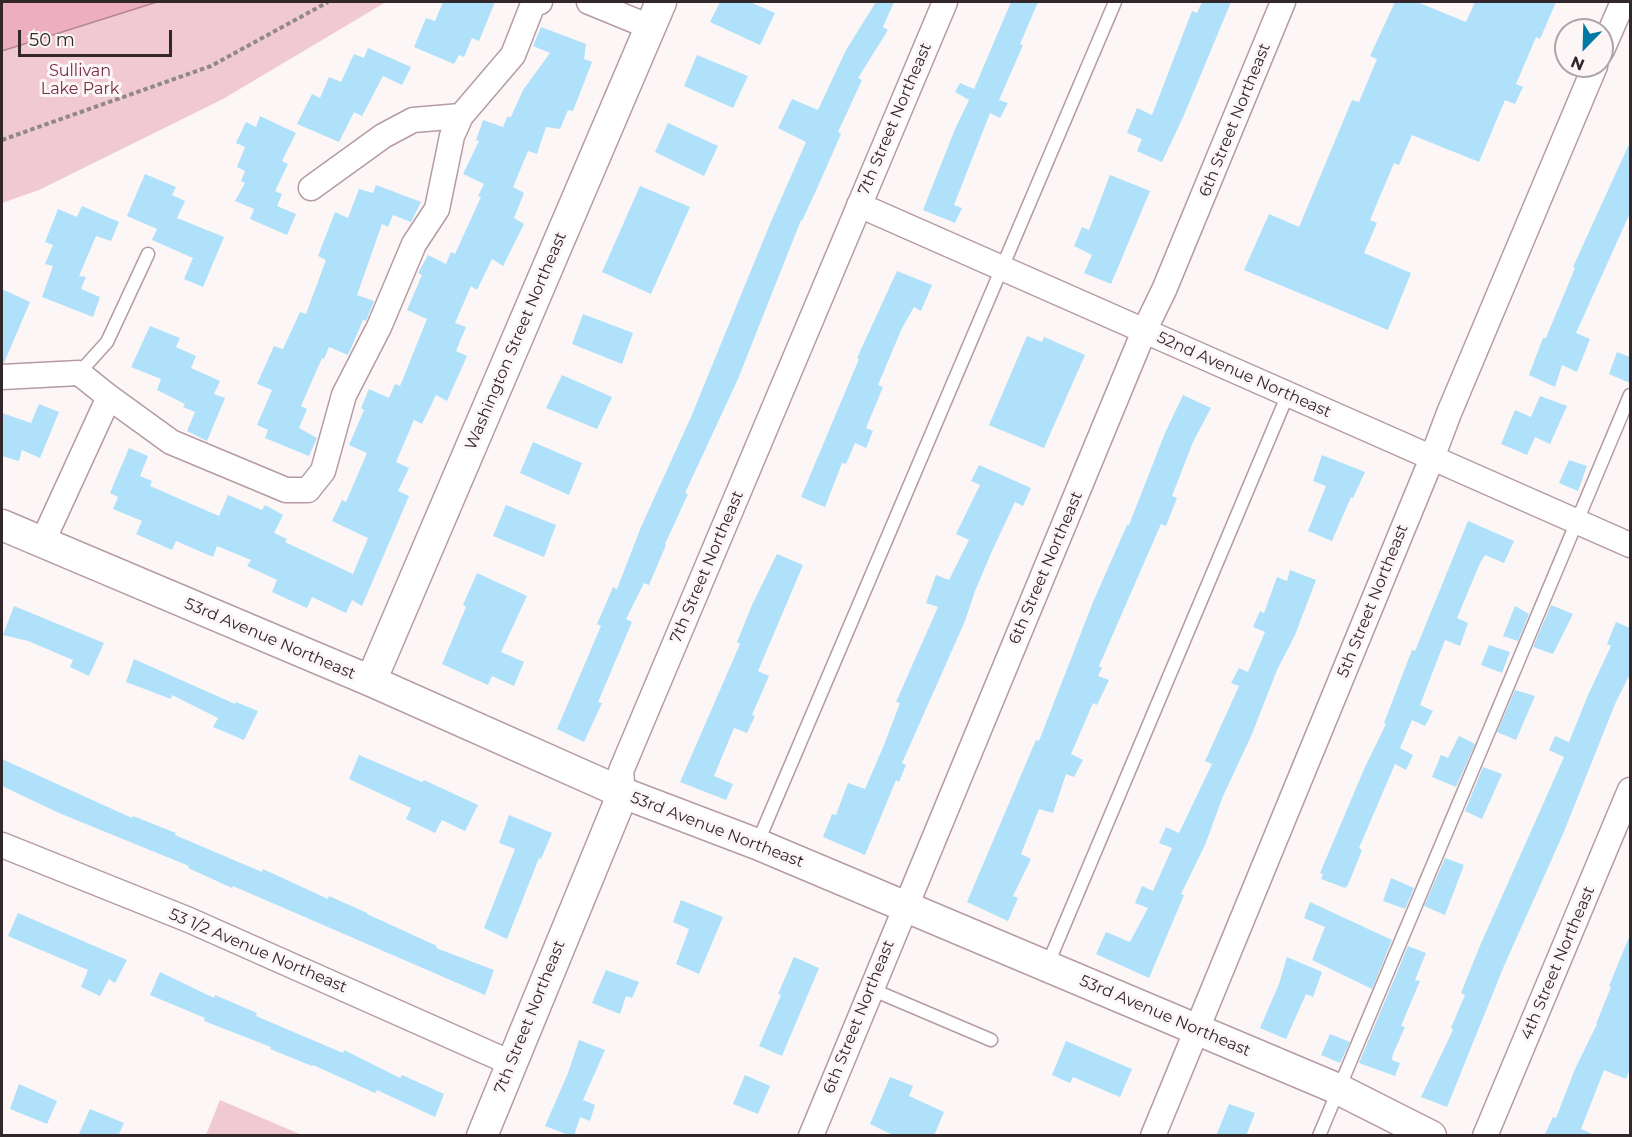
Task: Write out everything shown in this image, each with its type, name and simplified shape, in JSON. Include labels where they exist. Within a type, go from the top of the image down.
[{"type":"street","points":[[2,377],[79,373],[171,442],[286,490],[308,490],[323,471],[344,395],[379,327],[414,244],[437,209],[452,136],[461,116],[513,55],[533,4],[540,2]]},
{"type":"street","points":[[589,2],[655,14]]},
{"type":"street","name":"7th Street Northeast","points":[[482,1136],[623,793],[621,771],[945,2]]},
{"type":"street","name":"6th Street Northeast","points":[[811,1136],[1144,331],[1168,280],[1283,2]]},
{"type":"street","points":[[1614,23],[1623,2]]},
{"type":"street","name":"Washington Street Northeast","points":[[371,681],[655,14]]},
{"type":"street","name":"5th Street Northeast","points":[[1152,1136],[1449,413],[1590,78]]},
{"type":"street","points":[[311,188],[382,136],[413,120],[461,116]]},
{"type":"street","name":"52nd Avenue Northeast","points":[[859,206],[1630,545]]},
{"type":"street","points":[[42,543],[109,397]]},
{"type":"street","name":"53rd Avenue Northeast","points":[[2,525],[371,681],[623,793],[757,844],[1338,1089],[1431,1136]]},
{"type":"street","name":"4th Street Northeast","points":[[1485,1136],[1630,790]]},
{"type":"street","name":"53 1/2 Avenue Northeast","points":[[2,845],[189,920],[511,1063]]},
{"type":"lane","points":[[757,844],[1115,2]]},
{"type":"lane","points":[[79,373],[107,342],[148,254]]},
{"type":"lane","points":[[1047,966],[1288,394]]},
{"type":"lane","points":[[1319,1136],[1630,395]]},
{"type":"lane","points":[[871,989],[991,1040]]},
{"type":"path","points":[[2,140],[211,66],[328,2]]},
{"type":"green space","name":"Sullivan Lake Park","points":[[2,2],[386,2],[223,99],[39,190],[2,203]]},
{"type":"green space","points":[[220,1100],[302,1135],[206,1135]]},
{"type":"shaded area","points":[[2,2],[157,2],[2,51]]},
{"type":"building","points":[[443,2],[495,2],[479,41],[472,38],[464,57],[459,55],[454,64],[414,47],[426,18],[435,21]]},
{"type":"building","points":[[720,2],[750,2],[775,13],[760,45],[710,22]]},
{"type":"building","points":[[876,2],[894,2],[883,27],[888,30],[858,78],[862,80],[838,132],[841,134],[801,220],[738,379],[685,493],[688,494],[649,585],[644,583],[626,619],[632,622],[598,702],[602,703],[584,742],[557,729],[601,626],[597,624],[613,587],[617,589],[641,527],[691,417],[806,142],[778,128],[792,99],[818,110],[846,50]]},
{"type":"building","points":[[1011,2],[1038,2],[1020,44],[1023,45],[999,100],[1008,103],[1000,118],[990,113],[954,205],[962,208],[955,223],[923,210],[969,100],[955,92],[960,83],[974,89]]},
{"type":"building","points":[[1202,2],[1231,2],[1162,162],[1137,151],[1142,139],[1127,133],[1137,108],[1152,115],[1192,11],[1197,13]]},
{"type":"building","points":[[1395,2],[1417,2],[1466,22],[1475,2],[1556,2],[1540,39],[1536,37],[1516,84],[1523,87],[1515,104],[1505,100],[1479,162],[1412,135],[1399,165],[1394,163],[1370,220],[1377,223],[1364,253],[1411,273],[1388,330],[1244,270],[1269,214],[1299,227],[1352,100],[1359,102],[1377,59],[1370,56]]},
{"type":"building","points":[[541,27],[586,44],[584,59],[592,62],[573,111],[568,110],[560,129],[546,127],[537,154],[528,151],[513,187],[524,193],[514,218],[524,224],[503,266],[492,259],[477,290],[471,286],[455,323],[466,327],[456,351],[467,356],[447,401],[436,395],[422,424],[414,420],[396,462],[409,468],[398,491],[409,496],[362,606],[352,600],[346,613],[312,597],[307,608],[272,592],[277,580],[247,566],[251,560],[217,546],[213,557],[176,541],[172,550],[136,534],[142,521],[113,509],[118,497],[110,493],[129,448],[148,456],[140,476],[152,481],[150,486],[219,516],[228,495],[262,510],[265,505],[283,515],[274,533],[287,539],[285,542],[353,574],[368,538],[332,521],[342,500],[346,502],[367,453],[349,445],[364,410],[361,408],[369,389],[389,398],[395,384],[400,386],[427,319],[407,310],[422,275],[418,273],[428,255],[446,264],[451,252],[455,254],[481,197],[478,196],[484,184],[463,174],[479,141],[476,140],[483,120],[503,127],[507,117],[511,117],[523,90],[550,53],[533,46]]},
{"type":"building","points":[[368,48],[411,67],[402,85],[383,76],[362,116],[354,112],[339,142],[297,124],[312,94],[320,98],[329,77],[341,82],[354,54],[364,58]]},
{"type":"building","points":[[697,55],[748,76],[733,108],[684,86]]},
{"type":"building","points":[[260,116],[296,133],[282,161],[288,164],[275,191],[282,194],[277,206],[296,214],[287,235],[250,219],[254,209],[235,201],[245,183],[241,181],[245,171],[237,167],[245,147],[236,143],[246,122],[256,127]]},
{"type":"building","points":[[668,123],[718,146],[704,176],[655,152]]},
{"type":"building","points":[[1630,142],[1630,213],[1576,333],[1590,339],[1577,372],[1562,365],[1555,387],[1529,375],[1575,268],[1573,267]]},
{"type":"building","points":[[145,174],[176,187],[172,195],[185,201],[177,218],[224,237],[203,287],[184,279],[193,258],[152,240],[157,229],[127,216]]},
{"type":"building","points":[[1110,175],[1150,191],[1111,284],[1084,273],[1092,255],[1074,246],[1082,227],[1089,230]]},
{"type":"building","points":[[376,185],[421,202],[411,222],[393,215],[388,227],[382,224],[357,295],[374,301],[366,321],[363,320],[348,355],[329,347],[324,359],[322,358],[301,406],[307,409],[299,428],[317,438],[309,456],[265,438],[268,430],[257,425],[272,390],[257,384],[274,346],[283,349],[300,312],[306,314],[326,260],[318,256],[335,212],[348,218],[359,189],[373,193]]},
{"type":"building","points":[[640,186],[690,207],[651,294],[602,272]]},
{"type":"building","points":[[82,206],[119,222],[111,241],[96,236],[79,276],[86,277],[81,289],[100,297],[93,317],[42,297],[53,266],[45,264],[53,245],[45,242],[58,209],[77,217]]},
{"type":"building","points":[[897,271],[932,285],[921,311],[914,307],[902,328],[878,385],[883,387],[866,428],[873,431],[866,448],[855,443],[846,464],[842,463],[825,507],[801,497],[859,359],[857,358]]},
{"type":"building","points":[[2,289],[30,302],[4,363],[2,363]]},
{"type":"building","points":[[583,314],[633,333],[622,364],[572,344]]},
{"type":"building","points":[[150,326],[180,338],[176,347],[196,356],[191,368],[220,381],[214,394],[225,398],[207,441],[187,431],[195,412],[183,407],[185,404],[157,390],[161,379],[131,367]]},
{"type":"building","points":[[1027,336],[1042,342],[1044,337],[1085,355],[1044,448],[989,425]]},
{"type":"building","points":[[1617,352],[1630,357],[1630,383],[1609,374]]},
{"type":"building","points":[[562,375],[612,397],[597,429],[546,408]]},
{"type":"building","points":[[1183,395],[1211,408],[1193,442],[1172,496],[1177,498],[1166,526],[1161,524],[1099,666],[1102,668],[1098,676],[1109,680],[1097,705],[1093,703],[1071,754],[1083,760],[1074,777],[1066,774],[1053,813],[1039,809],[1021,854],[1031,859],[1013,896],[1018,898],[1008,921],[967,902],[1036,740],[1039,741],[1093,602],[1127,525],[1129,525],[1165,433]]},
{"type":"building","points":[[1540,396],[1567,406],[1550,444],[1535,437],[1527,455],[1501,444],[1515,410],[1531,417]]},
{"type":"building","points":[[39,404],[59,412],[40,458],[22,450],[19,461],[2,456],[2,413],[31,423]]},
{"type":"building","points":[[533,442],[582,463],[569,495],[520,473]]},
{"type":"building","points":[[1322,455],[1365,472],[1353,498],[1351,497],[1332,541],[1308,531],[1326,486],[1313,481]]},
{"type":"building","points":[[1569,460],[1587,466],[1578,491],[1559,483]]},
{"type":"building","points":[[979,465],[1031,488],[1023,506],[1015,502],[992,551],[965,621],[902,763],[906,765],[899,782],[896,780],[865,855],[823,837],[832,814],[836,815],[848,783],[865,789],[884,745],[900,703],[896,702],[938,607],[926,603],[936,575],[949,580],[969,540],[956,534],[980,485],[971,481]]},
{"type":"building","points":[[506,505],[556,525],[544,557],[493,536]]},
{"type":"building","points":[[1468,521],[1514,541],[1504,563],[1485,555],[1480,563],[1457,618],[1468,623],[1460,646],[1445,640],[1420,705],[1433,711],[1425,726],[1412,720],[1400,748],[1413,755],[1406,770],[1395,764],[1359,848],[1362,850],[1345,888],[1321,879],[1323,874],[1320,873],[1386,724],[1384,723],[1412,650],[1415,651]]},
{"type":"building","points":[[777,554],[803,565],[758,671],[769,676],[752,715],[755,716],[747,733],[734,728],[714,776],[733,784],[726,800],[680,782],[740,644],[737,642],[752,605]]},
{"type":"building","points":[[1290,570],[1316,580],[1295,635],[1277,670],[1252,734],[1223,796],[1205,845],[1181,894],[1184,895],[1149,978],[1096,954],[1106,932],[1130,942],[1148,908],[1135,903],[1142,886],[1153,891],[1172,848],[1159,843],[1166,827],[1179,833],[1212,764],[1205,761],[1239,686],[1231,683],[1239,668],[1248,672],[1265,632],[1253,627],[1260,611],[1264,613],[1277,577],[1287,581]]},
{"type":"building","points":[[477,573],[527,596],[501,652],[524,662],[514,686],[492,676],[488,685],[442,664],[466,607],[463,605]]},
{"type":"building","points":[[1551,605],[1573,614],[1553,654],[1533,647]]},
{"type":"building","points":[[14,606],[104,643],[89,676],[70,667],[73,660],[28,641],[3,635]]},
{"type":"building","points":[[1515,606],[1529,614],[1518,641],[1503,636]]},
{"type":"building","points":[[1616,622],[1630,628],[1630,674],[1615,704],[1563,834],[1504,966],[1447,1107],[1421,1097],[1453,1030],[1451,1028],[1465,995],[1461,993],[1479,948],[1564,757],[1549,750],[1555,736],[1569,742],[1611,646],[1607,644]]},
{"type":"building","points":[[1489,645],[1510,652],[1502,673],[1481,665]]},
{"type":"building","points":[[134,659],[235,704],[236,702],[258,711],[244,740],[213,727],[218,718],[172,695],[171,699],[126,682]]},
{"type":"building","points":[[1515,690],[1535,696],[1516,740],[1497,732]]},
{"type":"building","points":[[1459,736],[1475,744],[1456,787],[1432,777],[1441,755],[1448,758]]},
{"type":"building","points":[[359,755],[422,782],[424,780],[478,805],[465,831],[442,820],[435,833],[406,819],[411,808],[349,779]]},
{"type":"building","points":[[2,759],[132,818],[133,816],[176,833],[175,835],[262,872],[263,869],[328,899],[329,896],[437,946],[436,948],[494,970],[485,995],[233,886],[232,888],[188,868],[189,866],[59,813],[2,786]]},
{"type":"building","points":[[1483,767],[1502,774],[1482,819],[1465,811]]},
{"type":"building","points":[[509,815],[552,833],[541,859],[539,858],[507,939],[484,928],[515,849],[499,843]]},
{"type":"building","points":[[1445,858],[1464,865],[1445,915],[1424,906]]},
{"type":"building","points":[[1391,878],[1414,888],[1405,909],[1383,901]]},
{"type":"building","points":[[681,900],[723,917],[699,974],[676,964],[689,929],[673,922]]},
{"type":"building","points":[[1310,902],[1392,940],[1372,989],[1312,960],[1325,927],[1304,918]]},
{"type":"building","points":[[18,913],[127,960],[115,983],[109,979],[100,996],[81,987],[88,970],[8,936]]},
{"type":"building","points":[[1630,935],[1630,1069],[1626,1079],[1604,1070],[1581,1129],[1597,1136],[1544,1136],[1553,1117],[1556,1118],[1575,1069],[1597,1024],[1611,987],[1609,986]]},
{"type":"building","points":[[1408,946],[1426,953],[1415,980],[1420,981],[1401,1026],[1405,1027],[1393,1054],[1392,1060],[1400,1063],[1395,1076],[1359,1063]]},
{"type":"building","points":[[794,957],[819,968],[782,1056],[759,1046],[781,995],[778,994]]},
{"type":"building","points":[[1287,957],[1322,972],[1313,997],[1306,994],[1286,1039],[1260,1028],[1279,984]]},
{"type":"building","points":[[606,970],[639,982],[632,998],[626,996],[620,1014],[592,1003]]},
{"type":"building","points":[[160,972],[214,998],[215,995],[257,1013],[256,1016],[343,1053],[344,1050],[400,1078],[402,1075],[444,1094],[435,1117],[377,1090],[375,1093],[313,1065],[270,1049],[271,1047],[204,1021],[205,1018],[150,995]]},
{"type":"building","points":[[1330,1034],[1350,1042],[1340,1063],[1321,1055]]},
{"type":"building","points":[[579,1040],[605,1050],[583,1100],[595,1105],[590,1121],[580,1117],[574,1136],[571,1136],[545,1126],[568,1073]]},
{"type":"building","points":[[1066,1041],[1132,1069],[1120,1097],[1073,1077],[1070,1083],[1052,1075]]},
{"type":"building","points":[[745,1075],[770,1086],[758,1114],[733,1104]]},
{"type":"building","points":[[890,1077],[913,1086],[909,1096],[944,1112],[934,1136],[895,1136],[870,1124]]},
{"type":"building","points":[[19,1084],[57,1101],[47,1124],[10,1109]]},
{"type":"building","points":[[1229,1104],[1255,1113],[1246,1136],[1216,1136]]},
{"type":"building","points":[[90,1109],[124,1123],[118,1136],[78,1136]]}]
